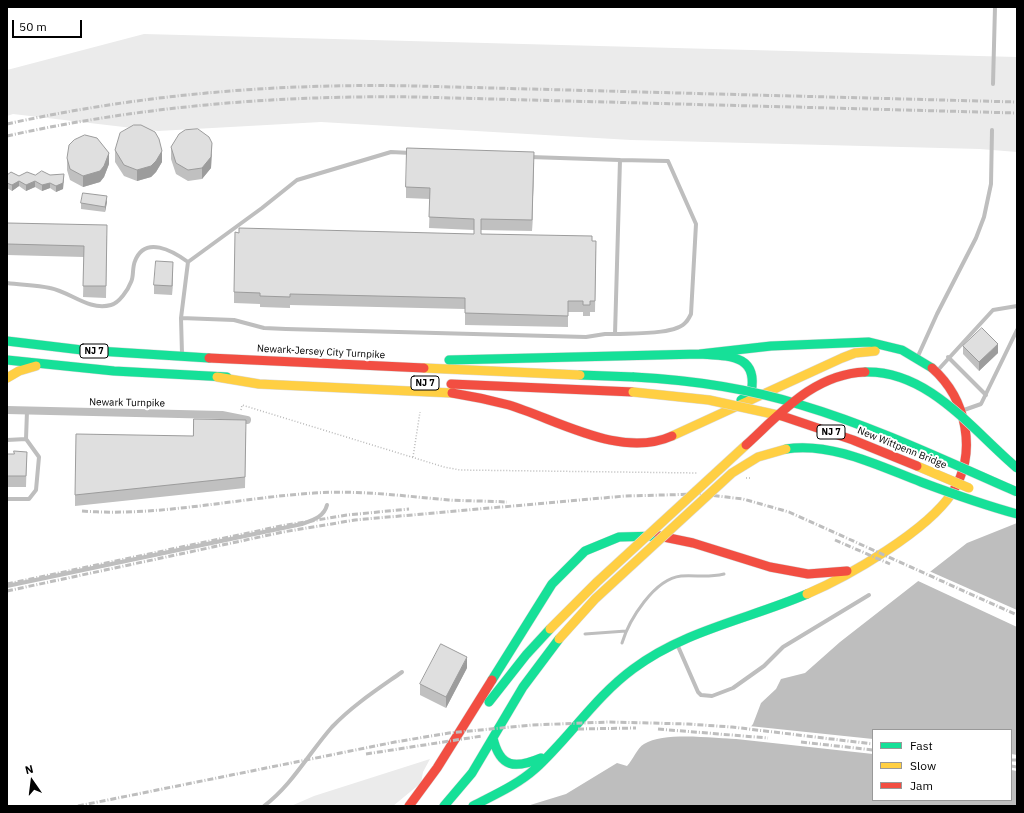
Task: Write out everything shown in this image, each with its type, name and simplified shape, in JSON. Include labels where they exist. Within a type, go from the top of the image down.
[{"type":"highway","name":"Newark-Jersey City Turnpike","points":[[7,341],[99,351],[182,357],[634,377]]},
{"type":"highway","points":[[473,806],[521,780],[536,768],[606,693],[632,669],[660,650],[676,642],[799,598],[828,585],[861,567],[929,519],[942,508],[951,495],[963,471],[966,453],[965,426],[962,411],[954,393],[936,372],[917,358],[890,346],[859,342],[735,349],[700,354]]},
{"type":"highway","points":[[217,377],[259,384],[443,392],[473,396],[518,408],[600,438],[629,444],[652,442],[668,438],[855,353],[883,351],[917,358]]},
{"type":"highway","points":[[342,363],[700,354],[735,357],[748,366],[754,375],[754,386],[749,395],[720,414]]},
{"type":"highway","name":"NJ 7","points":[[7,360],[114,372],[217,377]]},
{"type":"highway","points":[[7,378],[24,369],[44,364]]},
{"type":"highway","points":[[409,806],[441,771],[506,679],[550,629],[597,582],[799,398],[814,387],[831,378],[851,373],[870,372],[889,374],[909,380],[940,401],[1017,468]]},
{"type":"highway","name":"New Wittpenn Bridge","points":[[217,377],[259,376],[633,392],[707,400],[781,416],[851,439],[983,494],[1017,510]]},
{"type":"highway","name":"New Wittpenn Bridge","points":[[634,377],[680,380],[725,388],[799,405],[865,428],[1017,492]]},
{"type":"highway","points":[[444,806],[472,773],[532,674],[559,639],[595,599],[724,480],[746,464],[771,453],[798,448],[833,451],[1017,514]]},
{"type":"highway","points":[[424,789],[552,584],[571,562],[591,548],[622,537],[653,535],[676,539],[796,573],[827,574],[861,567]]},
{"type":"highway","points":[[493,738],[498,754],[503,760],[511,765],[525,765],[549,754]]},
{"type":"street","name":"Newark Turnpike","points":[[7,410],[222,415],[238,417],[246,420]]},
{"type":"lane","points":[[993,84],[995,7]]},
{"type":"lane","points":[[917,358],[937,314],[976,238],[984,218],[991,184],[992,130]]},
{"type":"lane","points":[[182,357],[181,318],[188,262],[262,208],[297,180],[391,152],[415,153]]},
{"type":"lane","points":[[181,318],[234,320],[264,328],[586,337],[605,334],[639,332],[652,333],[677,329],[686,323],[691,314],[696,224],[668,161],[526,157]]},
{"type":"lane","points":[[615,334],[620,160]]},
{"type":"lane","points":[[7,283],[51,288],[84,303],[102,306],[112,305],[119,300],[131,282],[134,262],[139,252],[151,246],[161,248],[173,251],[188,262]]},
{"type":"lane","points":[[936,372],[948,357],[993,310],[1017,306]]},
{"type":"lane","points":[[962,411],[981,404],[1017,330]]},
{"type":"lane","points":[[948,357],[986,395]]},
{"type":"lane","points":[[7,499],[29,499],[36,490],[39,457],[26,439],[27,410]]},
{"type":"lane","points":[[7,440],[26,439]]},
{"type":"lane","points":[[7,586],[302,524],[322,515],[326,511],[327,505]]},
{"type":"lane","points":[[676,642],[698,692],[701,695],[712,696],[733,688],[746,680],[783,647],[869,595]]},
{"type":"lane","points":[[264,806],[276,797],[332,728],[357,704],[402,672]]},
{"type":"path","points":[[238,417],[242,405],[444,467],[460,470],[704,473]]},
{"type":"path","points":[[413,457],[420,412]]},
{"type":"path","points":[[742,478],[750,478]]},
{"type":"shaded area","points":[[144,34],[1017,57],[1017,152],[980,149],[631,140],[321,122],[158,131],[13,114],[7,116],[7,70]]},
{"type":"shaded area","points":[[1017,523],[1017,806],[527,806],[566,794],[617,763],[627,766],[637,751],[644,744],[653,740],[678,737],[741,739],[753,724],[761,703],[776,689],[781,679],[805,673],[840,642],[967,543]]},
{"type":"shaded area","points":[[430,759],[423,772],[421,783],[393,806],[291,806],[314,796]]},
{"type":"pier","points":[[929,571],[1017,610],[1017,627],[916,580]]},
{"type":"pier","points":[[749,726],[872,739],[872,754],[718,737],[740,737]]},
{"type":"pier","points":[[1012,754],[1017,755],[1017,771],[1012,770]]},
{"type":"building","points":[[134,125],[141,125],[155,132],[159,139],[162,151],[151,166],[137,170],[124,165],[115,150],[120,133]]},
{"type":"building","points":[[198,129],[209,137],[212,143],[211,157],[202,168],[188,170],[176,163],[171,147],[179,134],[185,130]]},
{"type":"building","points":[[85,135],[97,138],[109,153],[104,166],[100,171],[83,176],[70,169],[67,158],[69,145],[74,140]]},
{"type":"building","points":[[407,148],[534,152],[532,220],[481,219],[481,234],[592,236],[592,241],[596,241],[595,301],[590,301],[590,305],[583,305],[583,301],[568,301],[568,316],[465,313],[465,298],[290,294],[290,297],[260,296],[260,293],[234,292],[235,232],[239,233],[239,228],[474,234],[474,219],[429,217],[430,188],[406,187]]},
{"type":"building","points":[[42,171],[50,175],[64,174],[63,183],[56,186],[50,183],[42,185],[35,181],[26,185],[19,181],[12,185],[7,183],[7,175],[11,172],[19,176],[27,172],[35,175]]},
{"type":"building","points":[[83,193],[107,196],[105,207],[81,203]]},
{"type":"building","points":[[7,223],[107,225],[106,286],[83,286],[84,246],[7,244]]},
{"type":"building","points":[[156,261],[173,262],[172,286],[154,285]]},
{"type":"building","points":[[982,328],[998,344],[979,362],[963,346]]},
{"type":"building","points":[[194,419],[246,420],[245,477],[75,495],[76,434],[193,436]]},
{"type":"building","points":[[14,451],[27,452],[26,476],[7,476],[7,454],[14,454]]},
{"type":"building","points":[[441,644],[467,657],[446,697],[420,684]]},
{"type":"waterway","points":[[622,643],[630,623],[637,612],[652,592],[661,584],[681,576],[707,576],[724,574]]},
{"type":"waterway","points":[[585,634],[626,631]]},
{"type":"railway","points":[[7,124],[109,105],[160,98],[314,86],[417,86],[1017,102]]},
{"type":"railway","points":[[7,136],[109,117],[160,110],[211,104],[314,98],[417,97],[1017,113]]},
{"type":"railway","points":[[82,511],[111,512],[169,509],[285,495],[331,492],[398,495],[449,500],[507,502]]},
{"type":"railway","points":[[7,591],[283,532],[355,520],[625,496],[700,494],[743,499],[789,512],[1017,615]]},
{"type":"railway","points":[[7,584],[281,526],[347,515],[409,509]]},
{"type":"railway","points":[[835,540],[890,564]]},
{"type":"railway","points":[[78,806],[395,742],[449,733],[532,725],[609,722],[688,724],[732,727],[872,744]]},
{"type":"railway","points":[[578,729],[636,728]]},
{"type":"railway","points":[[658,729],[768,738]]},
{"type":"railway","points":[[366,754],[482,736]]},
{"type":"railway","points":[[801,742],[872,750]]},
{"type":"railway","points":[[1012,760],[1017,760]]},
{"type":"railway","points":[[1012,766],[1017,767]]},
{"type":"traffic: fast","points":[[7,341],[82,350],[209,358]]},
{"type":"traffic: fast","points":[[700,354],[771,346],[869,342],[902,350],[932,368]]},
{"type":"traffic: fast","points":[[449,360],[700,354],[721,355],[739,360],[746,364],[750,371],[752,380],[751,393],[741,400]]},
{"type":"traffic: fast","points":[[7,360],[114,371],[227,377]]},
{"type":"traffic: fast","points":[[865,372],[888,374],[910,381],[930,392],[948,405],[1017,468]]},
{"type":"traffic: fast","points":[[580,375],[634,377]]},
{"type":"traffic: fast","points":[[634,377],[677,380],[739,389],[801,405],[883,434],[1017,492]]},
{"type":"traffic: fast","points":[[786,449],[821,449],[838,452],[872,463],[957,495],[1017,514]]},
{"type":"traffic: fast","points":[[492,680],[552,584],[585,551],[619,537],[659,536]]},
{"type":"traffic: fast","points":[[473,806],[513,785],[528,775],[548,757],[619,680],[653,656],[674,644],[718,626],[807,594]]},
{"type":"traffic: fast","points":[[489,702],[526,655],[550,629]]},
{"type":"traffic: fast","points":[[444,806],[472,773],[523,687],[559,639]]},
{"type":"traffic: fast","points":[[493,738],[500,755],[504,760],[510,763],[524,764],[541,758]]},
{"type":"traffic: slow","points":[[672,436],[842,358],[855,353],[875,351]]},
{"type":"traffic: slow","points":[[7,378],[19,371],[36,366]]},
{"type":"traffic: slow","points":[[424,368],[580,375]]},
{"type":"traffic: slow","points":[[217,377],[259,384],[452,393]]},
{"type":"traffic: slow","points":[[633,392],[709,400],[782,416]]},
{"type":"traffic: slow","points":[[550,629],[597,582],[746,445]]},
{"type":"traffic: slow","points":[[559,639],[595,599],[732,473],[758,457],[786,449]]},
{"type":"traffic: slow","points":[[917,466],[969,488]]},
{"type":"traffic: slow","points":[[807,594],[844,576],[886,551],[925,522],[940,508],[952,493]]},
{"type":"traffic: jam","points":[[209,358],[424,368]]},
{"type":"traffic: jam","points":[[932,368],[954,395],[961,411],[965,427],[965,461],[960,477],[952,493]]},
{"type":"traffic: jam","points":[[746,445],[786,408],[814,388],[847,374],[865,372]]},
{"type":"traffic: jam","points":[[451,384],[633,392]]},
{"type":"traffic: jam","points":[[452,393],[509,405],[590,435],[611,440],[632,443],[652,442],[672,436]]},
{"type":"traffic: jam","points":[[782,416],[853,440],[917,466]]},
{"type":"traffic: jam","points":[[659,536],[693,543],[770,567],[808,574],[847,571]]},
{"type":"traffic: jam","points":[[409,806],[437,768],[492,680]]}]
